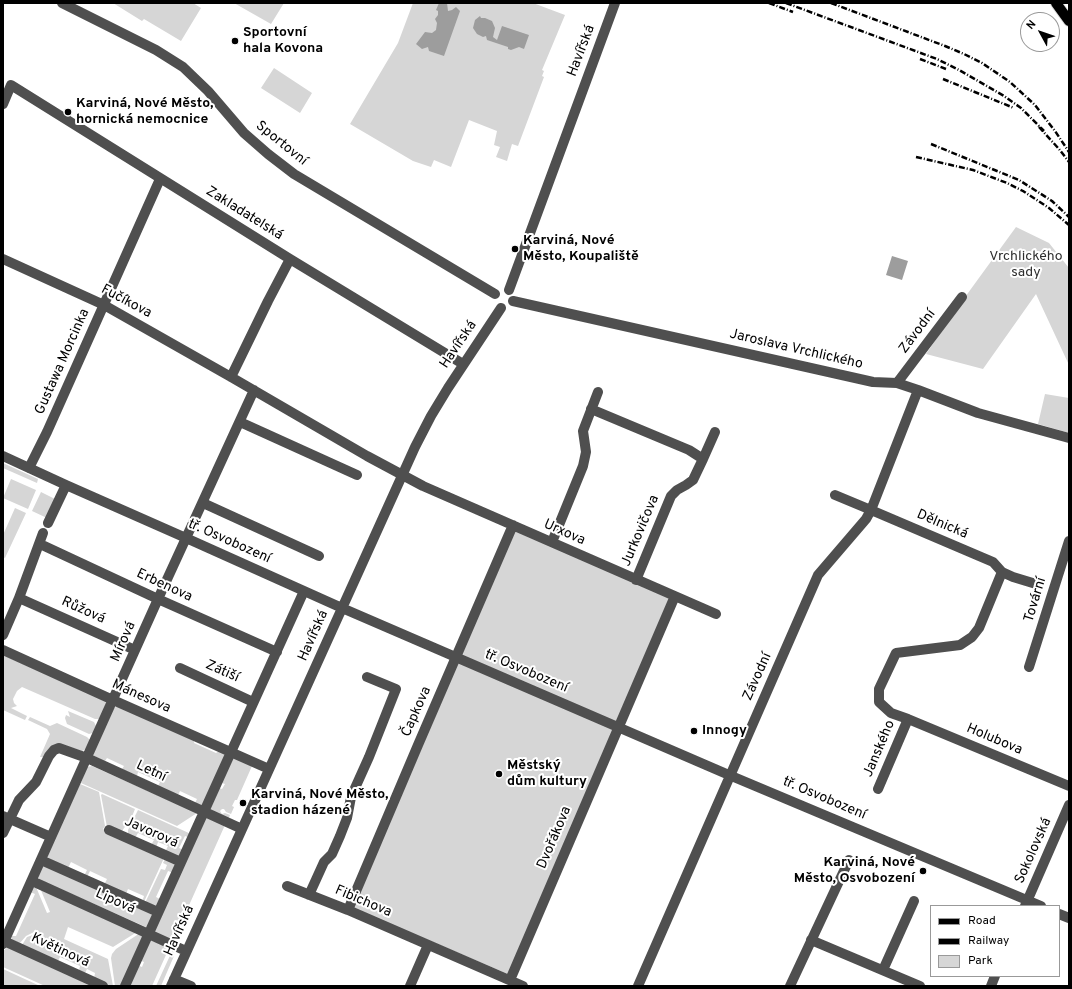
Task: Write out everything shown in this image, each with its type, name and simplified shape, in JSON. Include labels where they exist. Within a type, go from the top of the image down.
[{"type":"main road","points":[[1056,3],[1069,21]]},
{"type":"street","name":"Sportovní","points":[[62,3],[156,50],[183,67],[208,91],[244,133],[294,174],[495,294]]},
{"type":"street","name":"Havířská","points":[[508,290],[615,3]]},
{"type":"street","name":"Zakladatelská","points":[[3,104],[11,85],[160,179],[463,364]]},
{"type":"street","name":"Gustawa Morcinka","points":[[29,468],[47,432],[160,179]]},
{"type":"street","name":"Fučíkova","points":[[3,259],[104,305],[367,456],[403,474]]},
{"type":"street","points":[[231,377],[290,259]]},
{"type":"street","points":[[500,290],[508,290],[513,295],[514,301],[510,306],[501,308],[494,301],[495,294],[500,290]]},
{"type":"street","name":"Závodní","points":[[897,383],[962,297]]},
{"type":"street","name":"Jaroslava Vrchlického","points":[[514,301],[873,382],[897,383],[978,412],[1069,438]]},
{"type":"street","name":"Havířská","points":[[172,983],[403,474],[431,416],[463,364],[501,308]]},
{"type":"street","points":[[186,538],[254,390]]},
{"type":"street","name":"Závodní","points":[[638,986],[818,575],[866,519],[871,510],[918,390]]},
{"type":"street","points":[[552,542],[583,466],[586,452],[583,431],[598,392]]},
{"type":"street","points":[[591,409],[689,450],[703,459]]},
{"type":"street","points":[[240,422],[357,475]]},
{"type":"street","name":"Jurkovičova","points":[[636,580],[671,496],[677,490],[693,480],[715,432]]},
{"type":"street","name":"tř. Osvobození","points":[[3,456],[342,608],[1026,903],[1036,905]]},
{"type":"street","name":"Urxova","points":[[403,474],[423,486],[716,614]]},
{"type":"street","points":[[48,523],[66,485]]},
{"type":"street","name":"Dělnická","points":[[835,496],[993,562],[1002,572],[1036,584]]},
{"type":"street","name":"tř. Osvobození","points":[[202,503],[319,556]]},
{"type":"street","name":"Čapkova","points":[[348,910],[513,526]]},
{"type":"street","points":[[3,635],[19,598],[43,533]]},
{"type":"street","name":"Mírová","points":[[4,942],[186,538]]},
{"type":"street","name":"Tovární","points":[[1029,667],[1069,540]]},
{"type":"street","name":"Erbenova","points":[[40,544],[277,652]]},
{"type":"street","name":"Janského","points":[[878,789],[908,719],[891,713],[879,702],[879,690],[896,652],[960,645],[972,637],[978,628],[1002,572]]},
{"type":"street","points":[[125,986],[304,591]]},
{"type":"street","name":"Dvořákova","points":[[510,980],[674,596]]},
{"type":"street","name":"Růžová","points":[[19,598],[135,650]]},
{"type":"street","name":"Mánesova","points":[[3,650],[269,769]]},
{"type":"street","name":"Zátiší","points":[[180,668],[254,702]]},
{"type":"street","name":"Čapkova","points":[[309,894],[324,862],[332,854],[340,836],[347,818],[351,796],[369,757],[396,690],[367,677]]},
{"type":"street","name":"Holubova","points":[[908,719],[1069,786]]},
{"type":"street","points":[[3,832],[6,818],[19,800],[36,782],[49,756],[54,750],[59,748],[87,758]]},
{"type":"street","name":"Letní","points":[[87,758],[242,829]]},
{"type":"street","name":"Sokolovská","points":[[1026,903],[1069,806]]},
{"type":"street","points":[[6,818],[51,837]]},
{"type":"street","name":"Javorová","points":[[109,830],[181,862]]},
{"type":"street","name":"Lipová","points":[[41,860],[158,912]]},
{"type":"street","points":[[790,986],[849,860]]},
{"type":"street","name":"Lipová","points":[[32,881],[186,951]]},
{"type":"street","name":"Fibichova","points":[[286,886],[348,910],[523,986]]},
{"type":"street","points":[[883,970],[914,901]]},
{"type":"street","points":[[811,940],[920,986]]},
{"type":"street","name":"Květinová","points":[[4,942],[103,986]]},
{"type":"street","points":[[410,986],[428,944]]},
{"type":"street","points":[[172,983],[190,986]]},
{"type":"green space","points":[[113,3],[193,3],[201,8],[181,41],[144,19],[142,21]]},
{"type":"green space","points":[[234,3],[284,3],[271,24]]},
{"type":"green space","points":[[413,3],[533,3],[565,15],[542,70],[544,71],[542,76],[544,77],[518,146],[512,144],[507,161],[496,157],[500,147],[494,145],[497,131],[469,120],[451,167],[434,160],[431,167],[413,161],[350,124],[398,43]]},
{"type":"green space","points":[[274,68],[312,93],[300,113],[261,88]]},
{"type":"green space","name":"Vrchlického sady","points":[[1016,227],[1049,243],[1069,268],[1069,365],[1036,294],[983,369],[926,354],[968,293]]},
{"type":"green space","points":[[1045,394],[1069,398],[1069,433],[1038,424]]},
{"type":"green space","points":[[3,463],[38,479],[37,483],[3,468]]},
{"type":"green space","points":[[11,479],[36,490],[28,509],[3,498]]},
{"type":"green space","points":[[41,492],[55,499],[47,518],[32,511]]},
{"type":"green space","points":[[15,508],[26,513],[5,558],[3,557],[3,535]]},
{"type":"green space","points":[[515,530],[671,598],[508,974],[353,908]]},
{"type":"green space","points":[[3,655],[105,701],[106,703],[100,719],[95,719],[22,687],[17,691],[13,699],[17,706],[11,708],[27,716],[25,720],[3,710]]},
{"type":"green space","points":[[118,706],[194,739],[194,743],[216,753],[219,751],[224,754],[225,756],[202,806],[195,803],[197,799],[180,791],[178,795],[158,786],[160,782],[138,772],[137,776],[122,769],[124,766],[107,758],[105,761],[94,756],[93,753],[114,708]]},
{"type":"green space","points":[[68,711],[94,722],[96,726],[93,733],[89,734],[67,724],[65,718],[66,715],[70,717]]},
{"type":"green space","points":[[30,717],[50,726],[57,723],[87,737],[90,740],[86,749],[82,751],[64,745],[44,757],[40,757],[50,734],[47,729],[28,720]]},
{"type":"green space","points":[[234,758],[252,766],[237,800],[235,800],[232,806],[234,807],[231,814],[226,812],[224,809],[220,811],[222,814],[225,813],[230,815],[228,820],[210,809],[217,787],[222,789],[225,784],[219,782],[228,762]]},
{"type":"green space","points":[[92,766],[197,813],[177,826],[81,783],[87,767]]},
{"type":"green space","points":[[80,784],[99,792],[105,826],[103,829],[164,858],[143,904],[142,902],[144,896],[128,889],[126,894],[104,885],[107,879],[90,871],[87,877],[84,876],[87,870],[71,862],[68,868],[49,859],[47,855]]},
{"type":"green space","points":[[102,794],[135,809],[129,824],[127,824],[122,831],[107,827]]},
{"type":"green space","points":[[138,810],[191,834],[190,838],[185,836],[179,848],[184,850],[179,857],[165,852],[168,846],[158,842],[156,848],[151,845],[154,840],[138,833],[135,838],[128,834],[128,830]]},
{"type":"green space","points":[[206,817],[225,825],[173,941],[154,932]]},
{"type":"green space","points":[[165,859],[175,864],[174,873],[168,871],[156,897],[162,900],[156,907],[145,903],[161,869],[165,870],[167,865],[163,863]]},
{"type":"green space","points":[[45,865],[150,912],[152,915],[148,926],[146,927],[40,880],[38,877],[42,867]]},
{"type":"green space","points":[[36,887],[47,913],[50,912],[40,888],[137,932],[113,947],[68,927],[64,939],[108,959],[113,986],[94,979],[95,973],[87,969],[85,973],[79,970],[80,966],[60,957],[58,961],[22,945],[27,937],[39,933],[38,930],[26,936],[20,943],[12,940],[11,936],[16,936],[35,894],[30,892]]},
{"type":"green space","points":[[140,933],[143,937],[122,986],[115,986],[111,958],[112,954],[116,949]]},
{"type":"green space","points":[[151,940],[170,946],[152,986],[127,986],[137,965],[142,967],[144,962],[139,960]]},
{"type":"green space","points":[[8,947],[97,986],[45,986],[3,967],[3,951]]},
{"type":"green space","points":[[173,949],[174,956],[161,986],[156,986]]},
{"type":"green space","points":[[3,969],[40,986],[3,986]]},
{"type":"shaded area","points":[[439,3],[447,3],[448,11],[456,7],[460,11],[444,56],[429,51],[428,47],[422,49],[416,44],[425,32],[432,33],[436,30],[437,23],[435,19],[438,15],[438,11],[436,10]]},
{"type":"shaded area","points":[[480,16],[481,18],[492,21],[495,28],[493,37],[497,40],[502,26],[529,35],[524,49],[519,47],[511,50],[508,49],[508,47],[487,40],[486,36],[483,37],[477,34],[473,28],[475,20]]},
{"type":"shaded area","points":[[892,256],[908,261],[902,280],[886,275]]},
{"type":"railway","points":[[769,3],[793,12]]},
{"type":"railway","points":[[786,3],[937,59],[1004,96],[1021,108],[1044,131]]},
{"type":"railway","points":[[831,3],[945,46],[982,63],[1010,82],[1035,105],[1069,152]]},
{"type":"railway","points":[[920,59],[946,69]]},
{"type":"railway","points":[[943,79],[1014,108]]},
{"type":"railway","points":[[1039,127],[1069,162]]},
{"type":"railway","points":[[931,144],[1019,180],[1052,201],[1069,217]]},
{"type":"railway","points":[[916,157],[973,170],[1007,183],[1023,191],[1049,208],[1069,225]]},
{"type":"place","name":"Sportovní hala Kovona","points":[[235,41]]},
{"type":"place","name":"Karviná, Nové Město, hornická nemocnice","points":[[68,112]]},
{"type":"place","name":"Karviná, Nové Město, Koupaliště","points":[[515,249]]},
{"type":"place","name":"Innogy","points":[[694,731]]},
{"type":"place","name":"Městský dům kultury","points":[[499,774]]},
{"type":"place","name":"Karviná, Nové Město, stadion házené","points":[[243,803]]},
{"type":"place","name":"Karviná, Nové Město, Osvobození","points":[[923,871]]}]
